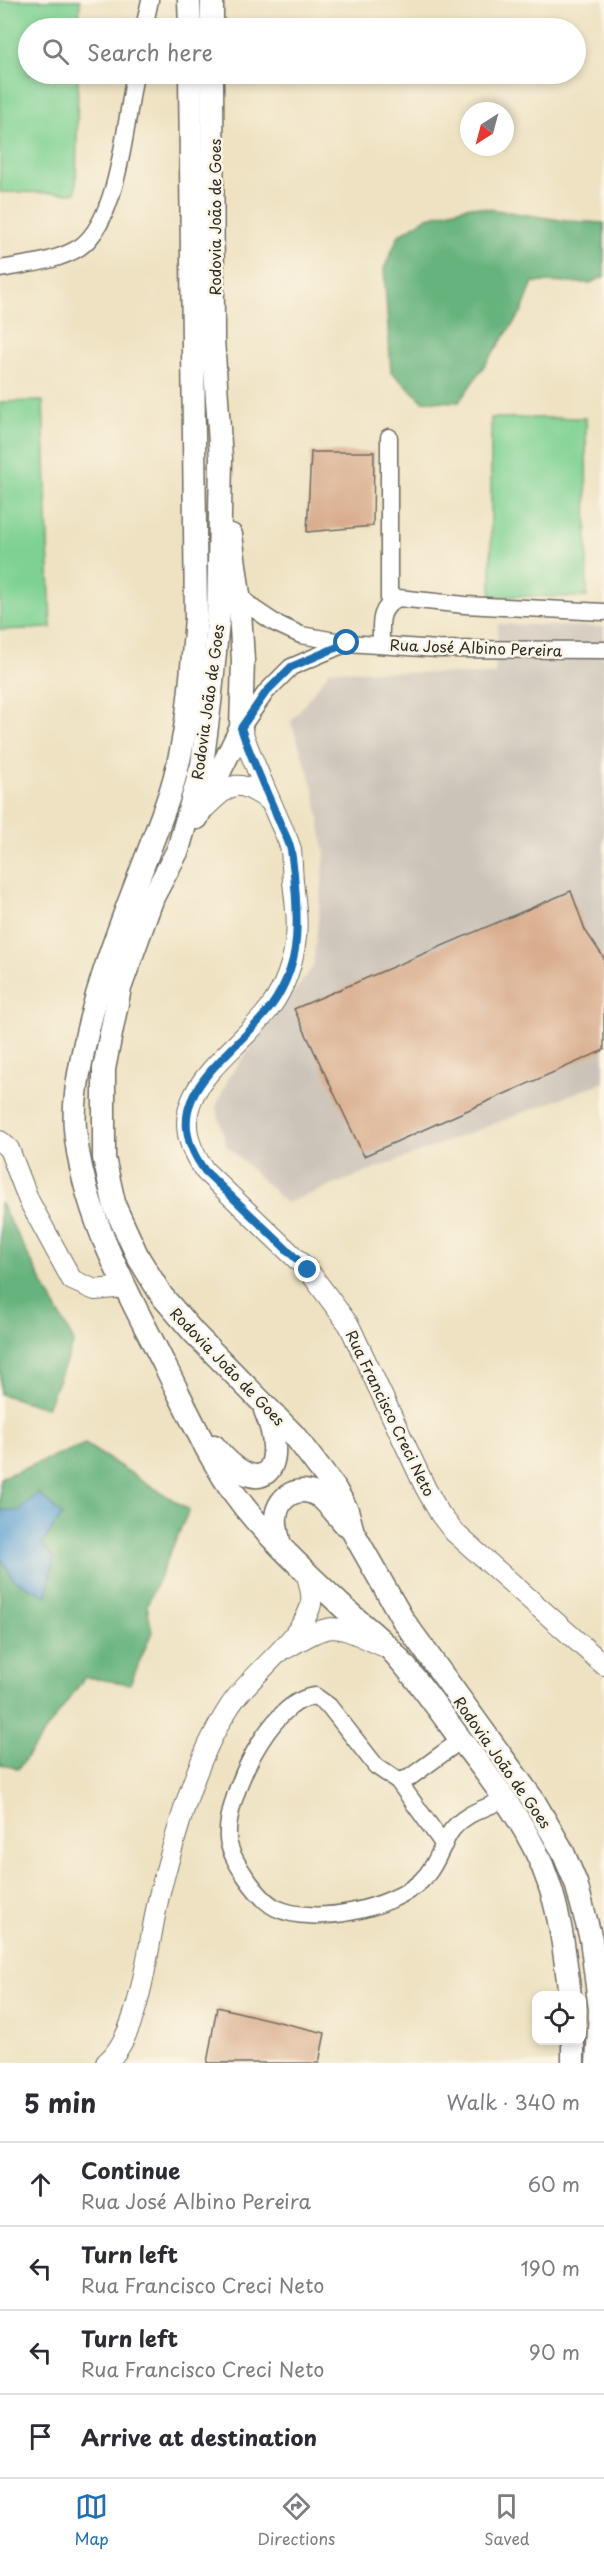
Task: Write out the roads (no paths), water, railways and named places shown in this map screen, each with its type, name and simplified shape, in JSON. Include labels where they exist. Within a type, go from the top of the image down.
[{"type":"highway","points":[[189,0],[190,18]]},
{"type":"highway","points":[[212,0],[212,18]]},
{"type":"highway","name":"Rodovia João de Goes","points":[[190,84],[196,618],[190,695],[179,760],[168,799],[105,965],[90,1020],[76,1088],[75,1125],[80,1167],[94,1216],[124,1287],[200,1440],[233,1493],[258,1523],[306,1572],[390,1649],[506,1799],[547,1876],[556,1905],[569,1991]]},
{"type":"highway","name":"Rodovia João de Goes","points":[[212,84],[213,339],[221,459],[218,622],[210,703],[202,765],[178,850],[153,897],[120,988],[104,1069],[104,1158],[115,1207],[138,1257],[162,1296],[194,1333],[294,1435],[334,1487],[347,1510],[353,1532],[403,1620],[534,1801],[562,1850],[576,1883],[591,1939],[602,2025],[597,2063]]},
{"type":"highway","points":[[178,850],[201,812],[241,728],[243,660],[239,595],[221,459]]},
{"type":"highway","points":[[185,1406],[222,1455],[234,1466],[256,1478],[264,1476],[271,1468],[276,1443],[272,1426],[261,1402]]},
{"type":"highway","points":[[280,1545],[276,1517],[287,1495],[296,1491],[309,1491],[320,1497],[353,1532]]},
{"type":"highway","points":[[573,2045],[573,2063]]},
{"type":"main road","name":"Rua Francisco Creci Neto","points":[[241,728],[254,766],[290,848],[297,909],[296,941],[290,974],[266,1012],[202,1082],[189,1104],[186,1117],[188,1138],[193,1155],[205,1171],[308,1270],[349,1325],[425,1487],[440,1514],[454,1532],[604,1665]]},
{"type":"main road","points":[[201,812],[221,792],[232,786],[248,786],[270,801]]},
{"type":"main road","points":[[0,1141],[9,1149],[29,1201],[72,1280],[95,1290],[124,1287]]},
{"type":"main road","points":[[106,2063],[122,2046],[136,2013],[161,1888],[195,1780],[209,1746],[231,1705],[276,1654],[311,1606],[306,1572]]},
{"type":"main road","points":[[276,1654],[321,1629],[331,1627],[343,1629],[390,1649]]},
{"type":"street","points":[[146,18],[150,0]]},
{"type":"street","points":[[0,269],[56,258],[81,246],[98,227],[110,204],[133,84]]},
{"type":"street","points":[[389,603],[390,437]]},
{"type":"street","name":"Rua José Albino Pereira","points":[[239,595],[254,609],[292,631],[347,643],[381,643],[438,649],[604,650]]},
{"type":"street","points":[[381,643],[381,614],[389,603],[398,598],[465,605],[604,612]]},
{"type":"street","name":"Rua José Albino Pereira","points":[[241,728],[266,692],[291,667],[347,643]]},
{"type":"street","points":[[444,1845],[398,1781],[376,1766],[329,1706],[315,1696],[308,1697],[287,1708],[264,1734],[232,1804],[228,1822],[228,1841],[246,1877],[272,1906],[303,1915],[337,1916],[391,1898],[420,1882],[429,1872],[456,1826],[469,1814],[506,1799]]},
{"type":"street","points":[[398,1781],[409,1778],[461,1740]]},
{"type":"water","points":[[38,1493],[62,1515],[42,1544],[54,1558],[47,1596],[14,1580],[0,1557],[0,1510],[19,1511]]}]
